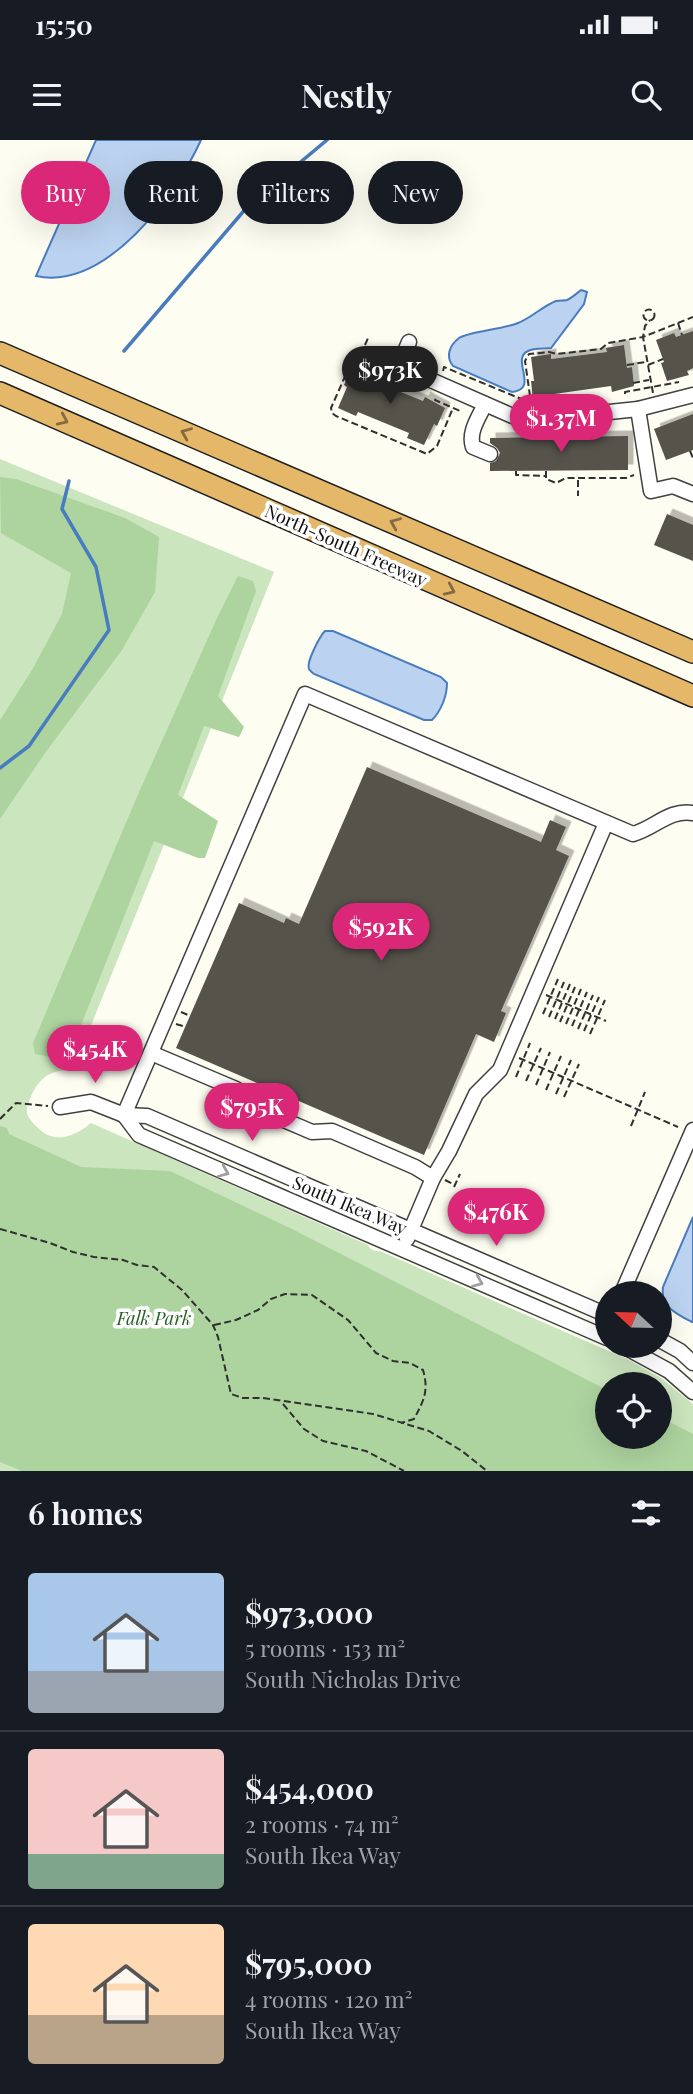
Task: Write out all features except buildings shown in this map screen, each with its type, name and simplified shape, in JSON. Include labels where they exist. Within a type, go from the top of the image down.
[{"type":"highway","points":[[0,353],[693,652]]},
{"type":"highway","name":"North-South Freeway","points":[[0,393],[693,698]]},
{"type":"highway","points":[[525,579],[693,641]]},
{"type":"street","points":[[399,366],[408,346]]},
{"type":"street","points":[[374,355],[530,422],[638,409],[693,395]]},
{"type":"street","points":[[485,404],[471,435],[471,441],[473,447],[490,454]]},
{"type":"street","points":[[638,409],[651,491],[673,486],[693,494]]},
{"type":"street","points":[[124,1115],[305,694],[633,834],[644,831],[671,814],[684,811],[693,813]]},
{"type":"street","points":[[403,1249],[433,1178],[476,1094],[500,1070],[606,823]]},
{"type":"street","points":[[151,1053],[236,1089],[256,1108],[312,1132],[332,1131],[415,1167],[433,1178]]},
{"type":"street","name":"South Ikea Way","points":[[60,1107],[91,1102],[124,1115],[146,1116],[595,1310]]},
{"type":"street","name":"South Ikea Way","points":[[124,1115],[139,1135],[595,1333]]},
{"type":"street","points":[[627,1281],[686,1129]]},
{"type":"street","points":[[672,1347],[693,1363]]},
{"type":"street","points":[[645,1358],[669,1371],[693,1392]]},
{"type":"path","points":[[441,375],[444,367],[531,403],[525,361],[529,354],[601,349],[608,343],[643,337],[693,318]]},
{"type":"path","points":[[650,320],[645,326],[643,337],[654,398]]},
{"type":"path","points":[[678,323],[682,335]]},
{"type":"path","points":[[369,338],[356,365],[351,363],[331,408],[332,413],[427,454],[437,446],[453,408]]},
{"type":"path","points":[[408,346],[432,360],[433,369]]},
{"type":"path","points":[[627,365],[663,359]]},
{"type":"path","points":[[634,383],[649,380]]},
{"type":"path","points":[[625,394],[679,382]]},
{"type":"path","points":[[436,399],[461,410]]},
{"type":"path","points":[[690,451],[693,458]]},
{"type":"path","points":[[516,471],[516,475],[546,476]]},
{"type":"path","points":[[546,471],[548,481],[556,483],[566,478],[626,478],[641,472]]},
{"type":"path","points":[[578,478],[578,496]]},
{"type":"path","points":[[543,1014],[558,979]]},
{"type":"path","points":[[549,1017],[564,982]]},
{"type":"path","points":[[555,1019],[570,984]]},
{"type":"path","points":[[560,1021],[575,987]]},
{"type":"path","points":[[566,1024],[581,989]]},
{"type":"path","points":[[534,990],[606,1021]]},
{"type":"path","points":[[572,1026],[587,992]]},
{"type":"path","points":[[578,1029],[593,995]]},
{"type":"path","points":[[584,1031],[599,997]]},
{"type":"path","points":[[590,1034],[605,1000]]},
{"type":"path","points":[[516,1077],[530,1043]]},
{"type":"path","points":[[526,1081],[541,1048]]},
{"type":"path","points":[[536,1086],[550,1052]]},
{"type":"path","points":[[508,1053],[686,1129]]},
{"type":"path","points":[[546,1090],[561,1056]]},
{"type":"path","points":[[556,1094],[571,1060]]},
{"type":"path","points":[[564,1097],[579,1064]]},
{"type":"path","points":[[631,1126],[645,1092]]},
{"type":"path","points":[[0,1119],[16,1103],[60,1107]]},
{"type":"path","points":[[454,1188],[460,1174]]},
{"type":"path","points":[[0,1229],[73,1252],[154,1267],[182,1290],[213,1325],[231,1394],[243,1398],[263,1398],[373,1414],[429,1431],[462,1451],[487,1471]]},
{"type":"path","points":[[213,1325],[247,1315],[271,1299],[285,1294],[312,1295],[348,1320],[376,1353],[424,1370],[428,1386],[422,1405],[414,1419],[400,1423]]},
{"type":"path","points":[[281,1402],[304,1429],[323,1441],[366,1451],[404,1471]]},
{"type":"green space","name":"Falk Park","points":[[0,459],[274,572],[73,1070],[54,1072],[40,1081],[28,1103],[29,1118],[44,1133],[57,1137],[71,1135],[91,1123],[368,1245],[373,1250],[595,1345],[595,1358],[624,1358],[650,1372],[595,1372],[595,1437],[494,1471],[0,1471]]},
{"type":"green space","points":[[0,477],[16,479],[125,518],[159,537],[155,592],[122,650],[45,753],[0,819],[0,720],[32,670],[62,614],[71,573],[1,533]]},
{"type":"green space","points":[[238,576],[253,581],[256,591],[218,696],[244,727],[239,737],[204,726],[178,795],[218,821],[205,858],[198,858],[154,841],[70,1053],[62,1059],[35,1054],[33,1043],[136,799]]},
{"type":"green space","points":[[0,1126],[7,1128],[9,1134],[81,1167],[170,1171],[292,1229],[595,1384],[595,1449],[672,1449],[672,1423],[693,1434],[693,1471],[22,1471],[0,1462]]},
{"type":"green space","name":"Falk Park","points":[[672,1387],[693,1404],[693,1468],[672,1448]]},
{"type":"water","points":[[96,140],[201,140],[190,161],[124,161],[124,224],[144,224],[112,254],[88,269],[62,277],[36,276],[59,224],[110,224],[110,161],[87,161]]},
{"type":"water","points":[[581,290],[587,292],[584,304],[551,348],[530,350],[523,355],[525,380],[520,390],[512,392],[453,366],[449,358],[450,351],[459,338],[518,323],[551,303],[569,299]]},
{"type":"water","points":[[325,631],[333,631],[441,677],[447,683],[447,688],[443,703],[432,720],[424,720],[314,674],[309,669],[310,661]]},
{"type":"water","points":[[693,1217],[693,1322],[672,1310],[672,1281],[666,1281]]},
{"type":"waterway","points":[[124,351],[248,206],[327,140]]},
{"type":"waterway","points":[[0,768],[29,746],[109,630],[96,567],[62,509],[69,481]]}]
